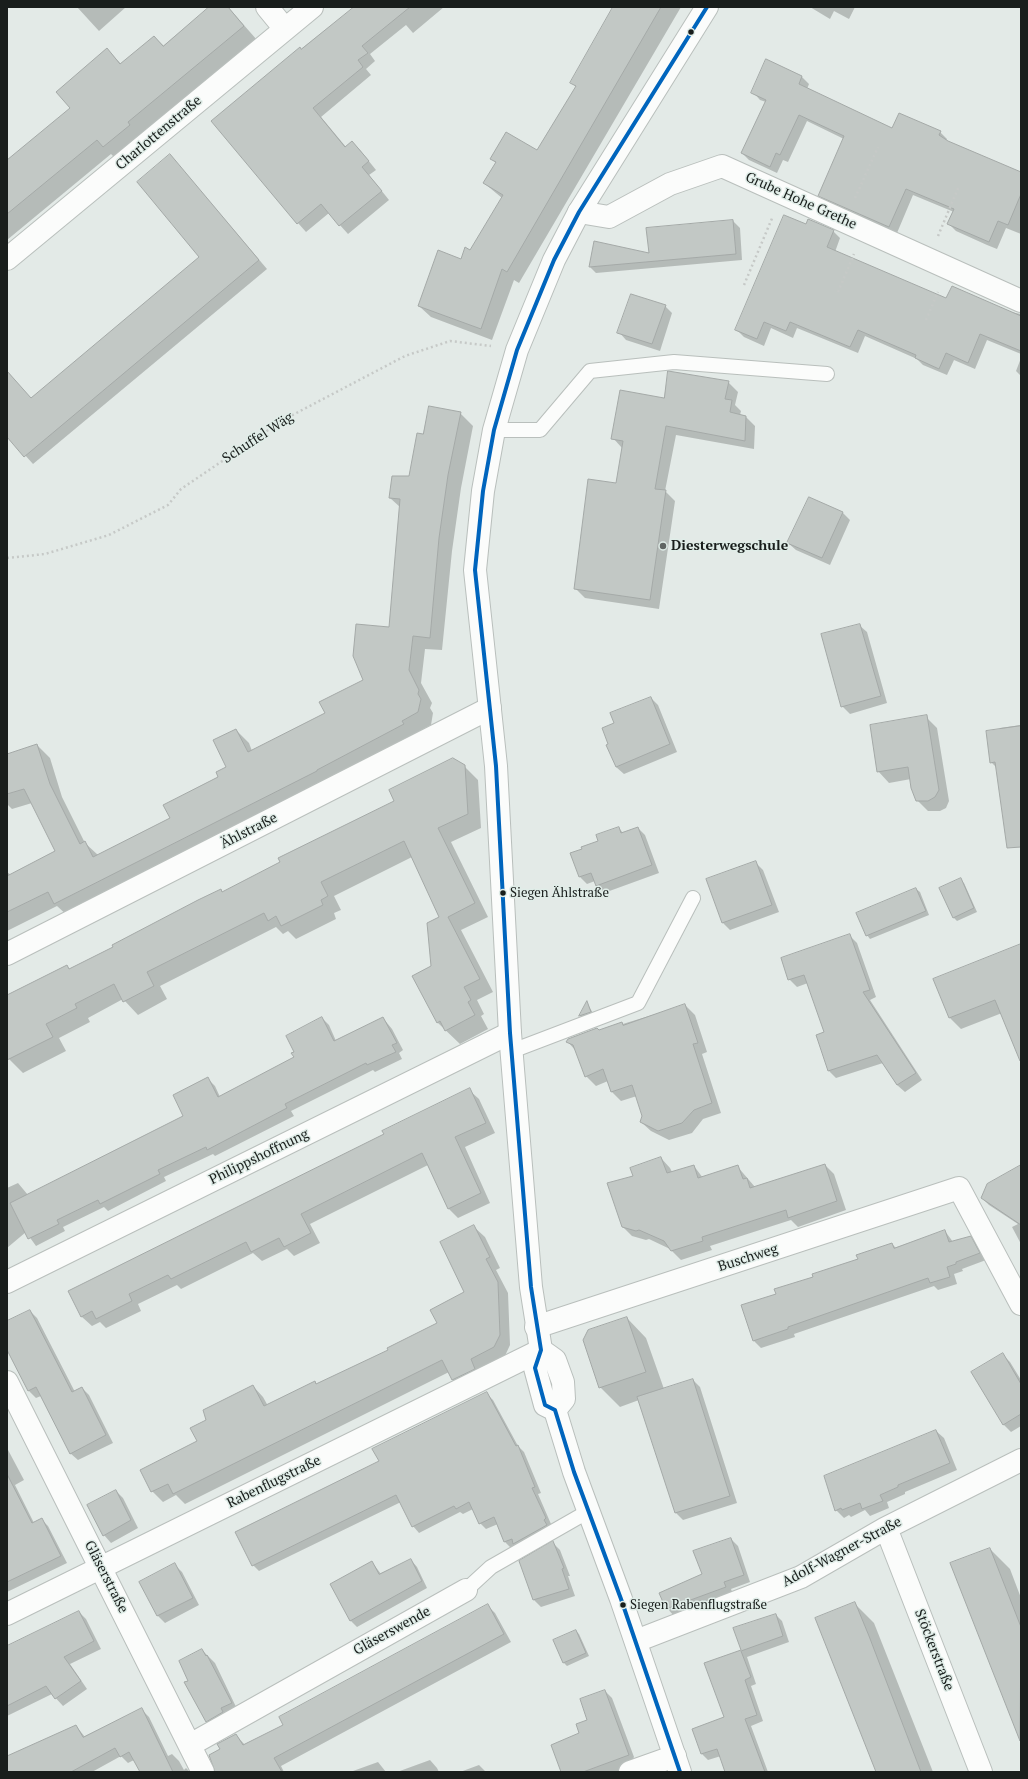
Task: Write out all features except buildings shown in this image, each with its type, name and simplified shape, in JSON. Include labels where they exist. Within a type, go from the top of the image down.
[{"type":"street","points":[[267,7],[285,29]]},
{"type":"street","name":"Charlottenstraße","points":[[7,259],[312,7]]},
{"type":"street","points":[[630,1772],[677,1764],[636,1642],[574,1472],[555,1410],[545,1405],[539,1387],[536,1368],[540,1350],[531,1286],[511,1042],[496,766],[475,570],[483,491],[494,430],[517,350],[554,260],[579,212],[707,7]]},
{"type":"street","name":"Grube Hohe Grethe","points":[[579,212],[609,217],[670,184],[722,166],[783,192],[1021,301]]},
{"type":"street","name":"Ählstraße","points":[[7,954],[490,708]]},
{"type":"street","name":"Philippshoffnung","points":[[7,1282],[511,1042]]},
{"type":"street","name":"Buschweg","points":[[536,1328],[959,1188],[1021,1304]]},
{"type":"street","name":"Rabenflugstraße","points":[[7,1614],[540,1350]]},
{"type":"street","name":"Gläserstraße","points":[[7,1382],[12,1404],[101,1568],[203,1772]]},
{"type":"street","name":"Adolf-Wagner-Straße","points":[[636,1642],[801,1577],[886,1528],[1021,1460]]},
{"type":"street","name":"Stöckerstraße","points":[[886,1528],[981,1772]]},
{"type":"street","name":"Gläserswende","points":[[190,1745],[466,1590]]},
{"type":"lane","points":[[494,430],[540,430],[590,371],[674,362],[827,374]]},
{"type":"lane","points":[[511,1042],[638,1003],[693,898]]},
{"type":"lane","name":"Gläserswende","points":[[466,1590],[491,1567],[589,1511]]},
{"type":"path","points":[[844,221],[878,147]]},
{"type":"path","points":[[929,259],[959,186]]},
{"type":"path","points":[[744,285],[783,192]]},
{"type":"path","points":[[838,292],[865,230]]},
{"type":"path","name":"Schuffel Wäg","points":[[7,558],[45,554],[109,535],[168,506],[181,489],[283,420],[405,356],[450,341],[517,350]]},
{"type":"transit line","points":[[680,1772],[621,1599],[574,1472],[555,1410],[545,1405],[535,1368],[541,1350],[531,1287],[510,1033],[496,766],[475,570],[483,491],[494,430],[517,350],[554,260],[579,212],[707,7]]},
{"type":"place","name":"Diesterwegschule","points":[[663,546]]},
{"type":"place","name":"Siegen Ählstraße","points":[[503,893]]},
{"type":"place","name":"Siegen Rabenflugstraße","points":[[623,1605]]}]
